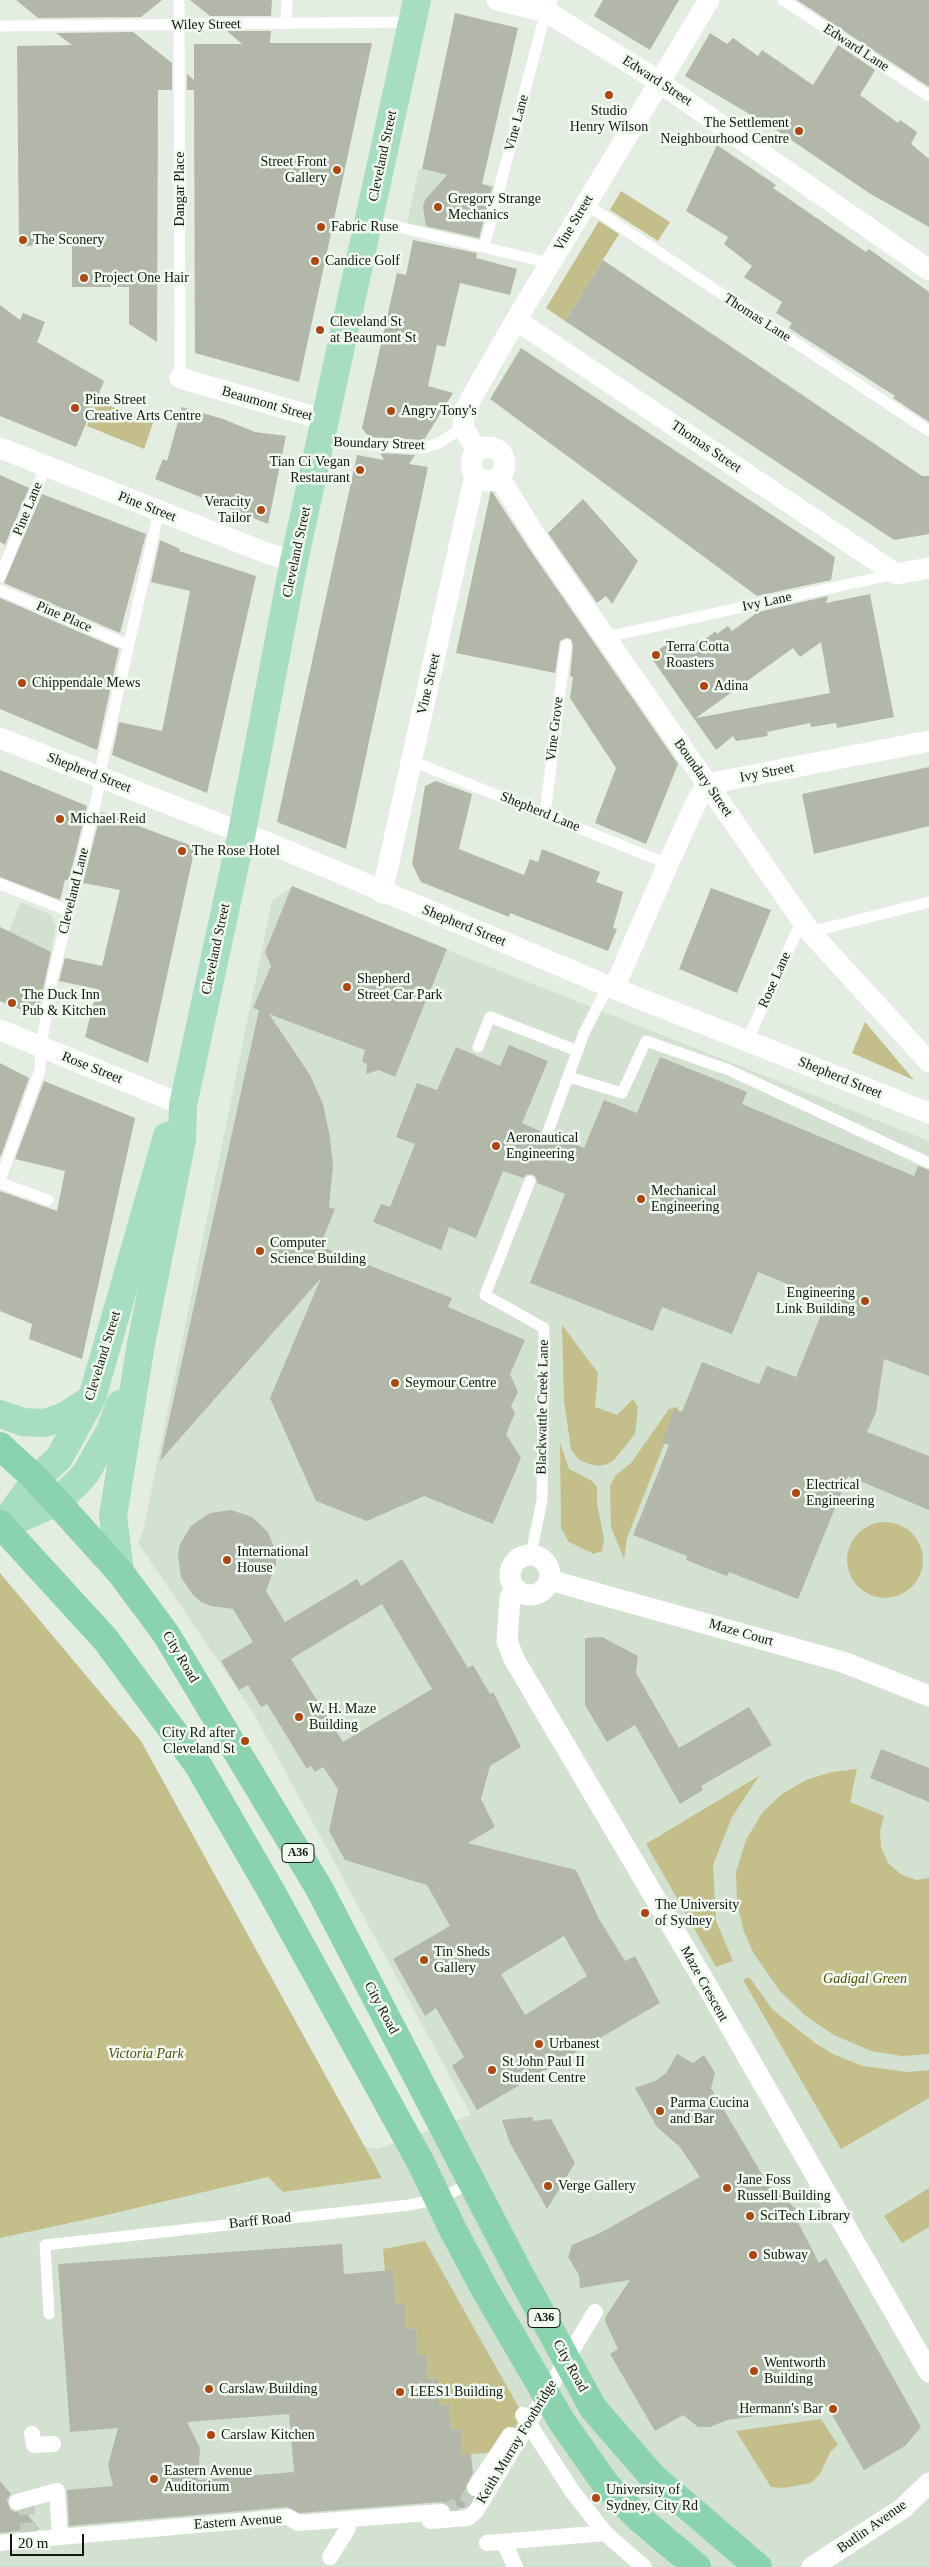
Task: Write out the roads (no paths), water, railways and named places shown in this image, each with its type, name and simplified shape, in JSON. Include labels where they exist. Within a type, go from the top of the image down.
[{"type":"highway","name":"City Road","points":[[0,1446],[36,1479],[120,1572],[166,1634],[319,1888],[472,2183],[593,2408],[652,2476],[758,2567]]},
{"type":"highway","name":"A36","points":[[1,1525],[106,1640],[198,1764],[422,2163],[438,2199],[484,2288],[562,2422],[584,2455],[607,2486],[640,2519],[697,2567]]},
{"type":"main road","name":"Cleveland Street","points":[[120,1572],[113,1516],[141,1344],[182,1140],[183,1105],[242,832],[294,561],[414,11]]},
{"type":"main road","name":"Cleveland Street","points":[[1,1525],[36,1479],[59,1458],[92,1398],[164,1140],[183,1105]]},
{"type":"main road","name":"Cleveland Street","points":[[1,1525],[57,1502],[86,1473],[110,1431],[141,1344]]},
{"type":"main road","points":[[0,1414],[23,1422],[45,1423],[65,1416],[92,1398]]},
{"type":"street","name":"Edward Street","points":[[497,0],[549,6],[929,270]]},
{"type":"street","name":"Vine Street","points":[[463,427],[464,413],[469,402],[516,320],[709,0]]},
{"type":"street","name":"Thomas Street","points":[[516,320],[896,574]]},
{"type":"street","name":"Beaumont Street","points":[[180,378],[323,431]]},
{"type":"street","points":[[463,427],[477,451]]},
{"type":"street","points":[[489,447],[500,451],[505,462],[504,471],[499,477],[488,481],[476,475],[472,463],[477,451],[489,447]]},
{"type":"street","name":"Pine Street","points":[[0,448],[45,468],[269,554],[294,561]]},
{"type":"street","name":"Vine Street","points":[[382,892],[476,475]]},
{"type":"street","name":"Boundary Street","points":[[499,477],[540,543],[806,926],[929,1062]]},
{"type":"street","name":"Ivy Lane","points":[[896,574],[929,568]]},
{"type":"street","name":"Shepherd Street","points":[[0,738],[242,832],[611,987],[929,1113]]},
{"type":"street","name":"Ivy Street","points":[[707,784],[929,741]]},
{"type":"street","points":[[611,987],[695,804],[707,784]]},
{"type":"street","name":"Rose Street","points":[[0,1030],[183,1105]]},
{"type":"street","points":[[531,1554],[542,1558],[546,1563],[549,1580],[543,1590],[538,1593],[526,1594],[516,1589],[510,1578],[511,1566],[519,1557],[531,1554]]},
{"type":"street","name":"Maze Court","points":[[549,1580],[842,1662],[929,1696]]},
{"type":"street","name":"Maze Crescent","points":[[516,1589],[510,1598],[508,1641],[514,1658],[710,1991],[929,2372]]},
{"type":"street","name":"Keith Murray Footbridge","points":[[348,2528],[468,2518],[476,2511],[595,2312]]},
{"type":"street","points":[[476,2488],[523,2415],[572,2491],[605,2533],[644,2567]]},
{"type":"street","points":[[32,2434],[34,2445],[53,2444]]},
{"type":"street","name":"Butlin Avenue","points":[[812,2567],[902,2509],[929,2483]]},
{"type":"street","points":[[17,2502],[57,2491],[60,2537]]},
{"type":"street","name":"Eastern Avenue","points":[[0,2543],[288,2518],[298,2523],[442,2512]]},
{"type":"street","points":[[329,2520],[348,2528],[330,2557]]},
{"type":"street","points":[[527,2524],[536,2538]]},
{"type":"street","points":[[515,2567],[496,2542],[605,2533]]},
{"type":"lane","name":"Dangar Place","points":[[179,0],[180,378]]},
{"type":"lane","points":[[286,24],[287,0]]},
{"type":"lane","name":"Edward Lane","points":[[783,0],[929,96]]},
{"type":"lane","name":"Vine Lane","points":[[484,247],[549,6]]},
{"type":"lane","name":"Wiley Street","points":[[0,26],[286,24],[414,11]]},
{"type":"lane","name":"Thomas Lane","points":[[586,204],[929,431]]},
{"type":"lane","points":[[369,220],[550,263]]},
{"type":"lane","name":"Boundary Street","points":[[323,431],[423,448],[439,443],[463,427]]},
{"type":"lane","name":"Pine Lane","points":[[0,577],[45,468]]},
{"type":"lane","name":"Cleveland Lane","points":[[0,1181],[40,1070],[41,1047],[52,980],[100,778],[159,511]]},
{"type":"lane","name":"Ivy Lane","points":[[606,637],[896,574]]},
{"type":"lane","name":"Pine Place","points":[[0,590],[128,645]]},
{"type":"lane","name":"Vine Grove","points":[[545,814],[566,645]]},
{"type":"lane","name":"Shepherd Lane","points":[[412,761],[668,864]]},
{"type":"lane","points":[[0,884],[69,911]]},
{"type":"lane","points":[[806,926],[929,902]]},
{"type":"lane","name":"Rose Lane","points":[[747,1041],[806,926]]},
{"type":"lane","points":[[547,1134],[584,1033],[611,987]]},
{"type":"lane","points":[[478,1047],[490,1017],[578,1051]]},
{"type":"lane","points":[[569,1076],[622,1093],[646,1041],[729,1070],[929,1163]]},
{"type":"lane","name":"Blackwattle Creek Lane","points":[[530,1180],[485,1295],[544,1328],[542,1500],[531,1554]]},
{"type":"lane","points":[[0,1181],[48,1200]]},
{"type":"lane","name":"Barff Road","points":[[49,2314],[44,2245],[409,2206],[438,2199],[472,2183]]},
{"type":"tunnel","points":[[442,2512],[466,2503],[475,2488]]},
{"type":"tunnel","points":[[26,2499],[29,2541]]},
{"type":"place","name":"Studio Henry Wilson","points":[[609,95]]},
{"type":"place","name":"The Settlement Neighbourhood Centre","points":[[799,131]]},
{"type":"place","name":"Street Front Gallery","points":[[337,170]]},
{"type":"place","name":"Gregory Strange Mechanics","points":[[438,207]]},
{"type":"place","name":"Fabric Ruse","points":[[321,227]]},
{"type":"place","name":"The Sconery","points":[[23,240]]},
{"type":"place","name":"Candice Golf","points":[[315,261]]},
{"type":"place","name":"Project One Hair","points":[[84,278]]},
{"type":"place","name":"Cleveland St at Beaumont St","points":[[320,330]]},
{"type":"place","name":"Pine Street Creative Arts Centre","points":[[75,408]]},
{"type":"place","name":"Angry Tony's","points":[[391,411]]},
{"type":"place","name":"Tian Ci Vegan Restaurant","points":[[360,470]]},
{"type":"place","name":"Veracity Tailor","points":[[261,510]]},
{"type":"place","name":"Terra Cotta Roasters","points":[[656,655]]},
{"type":"place","name":"Chippendale Mews","points":[[22,683]]},
{"type":"place","name":"Adina","points":[[704,686]]},
{"type":"place","name":"Michael Reid","points":[[60,819]]},
{"type":"place","name":"The Rose Hotel","points":[[182,851]]},
{"type":"place","name":"Shepherd Street Car Park","points":[[347,987]]},
{"type":"place","name":"The Duck Inn Pub & Kitchen","points":[[12,1003]]},
{"type":"place","name":"Aeronautical Engineering","points":[[496,1146]]},
{"type":"place","name":"Mechanical Engineering","points":[[641,1199]]},
{"type":"place","name":"Computer Science Building","points":[[260,1251]]},
{"type":"place","name":"Engineering Link Building","points":[[865,1301]]},
{"type":"place","name":"Seymour Centre","points":[[395,1383]]},
{"type":"place","name":"Electrical Engineering","points":[[796,1493]]},
{"type":"place","name":"International House","points":[[227,1560]]},
{"type":"place","name":"W. H. Maze Building","points":[[299,1717]]},
{"type":"place","name":"City Rd after Cleveland St","points":[[245,1741]]},
{"type":"place","name":"The University of Sydney","points":[[645,1913]]},
{"type":"place","name":"Tin Sheds Gallery","points":[[424,1960]]},
{"type":"place","name":"Urbanest","points":[[539,2044]]},
{"type":"place","name":"St John Paul II Student Centre","points":[[492,2070]]},
{"type":"place","name":"Parma Cucina and Bar","points":[[660,2111]]},
{"type":"place","name":"Verge Gallery","points":[[548,2186]]},
{"type":"place","name":"Jane Foss Russell Building","points":[[727,2188]]},
{"type":"place","name":"SciTech Library","points":[[750,2216]]},
{"type":"place","name":"Subway","points":[[753,2255]]},
{"type":"place","name":"Wentworth Building","points":[[754,2371]]},
{"type":"place","name":"Carslaw Building","points":[[209,2389]]},
{"type":"place","name":"LEES1 Building","points":[[400,2392]]},
{"type":"place","name":"Hermann's Bar","points":[[833,2409]]},
{"type":"place","name":"Carslaw Kitchen","points":[[211,2435]]},
{"type":"place","name":"Eastern Avenue Auditorium","points":[[154,2479]]},
{"type":"place","name":"University of Sydney, City Rd","points":[[596,2498]]},
{"type":"park label","name":"Gadigal Green","points":[[865,1979]]},
{"type":"park label","name":"Victoria Park","points":[[146,2054]]}]
